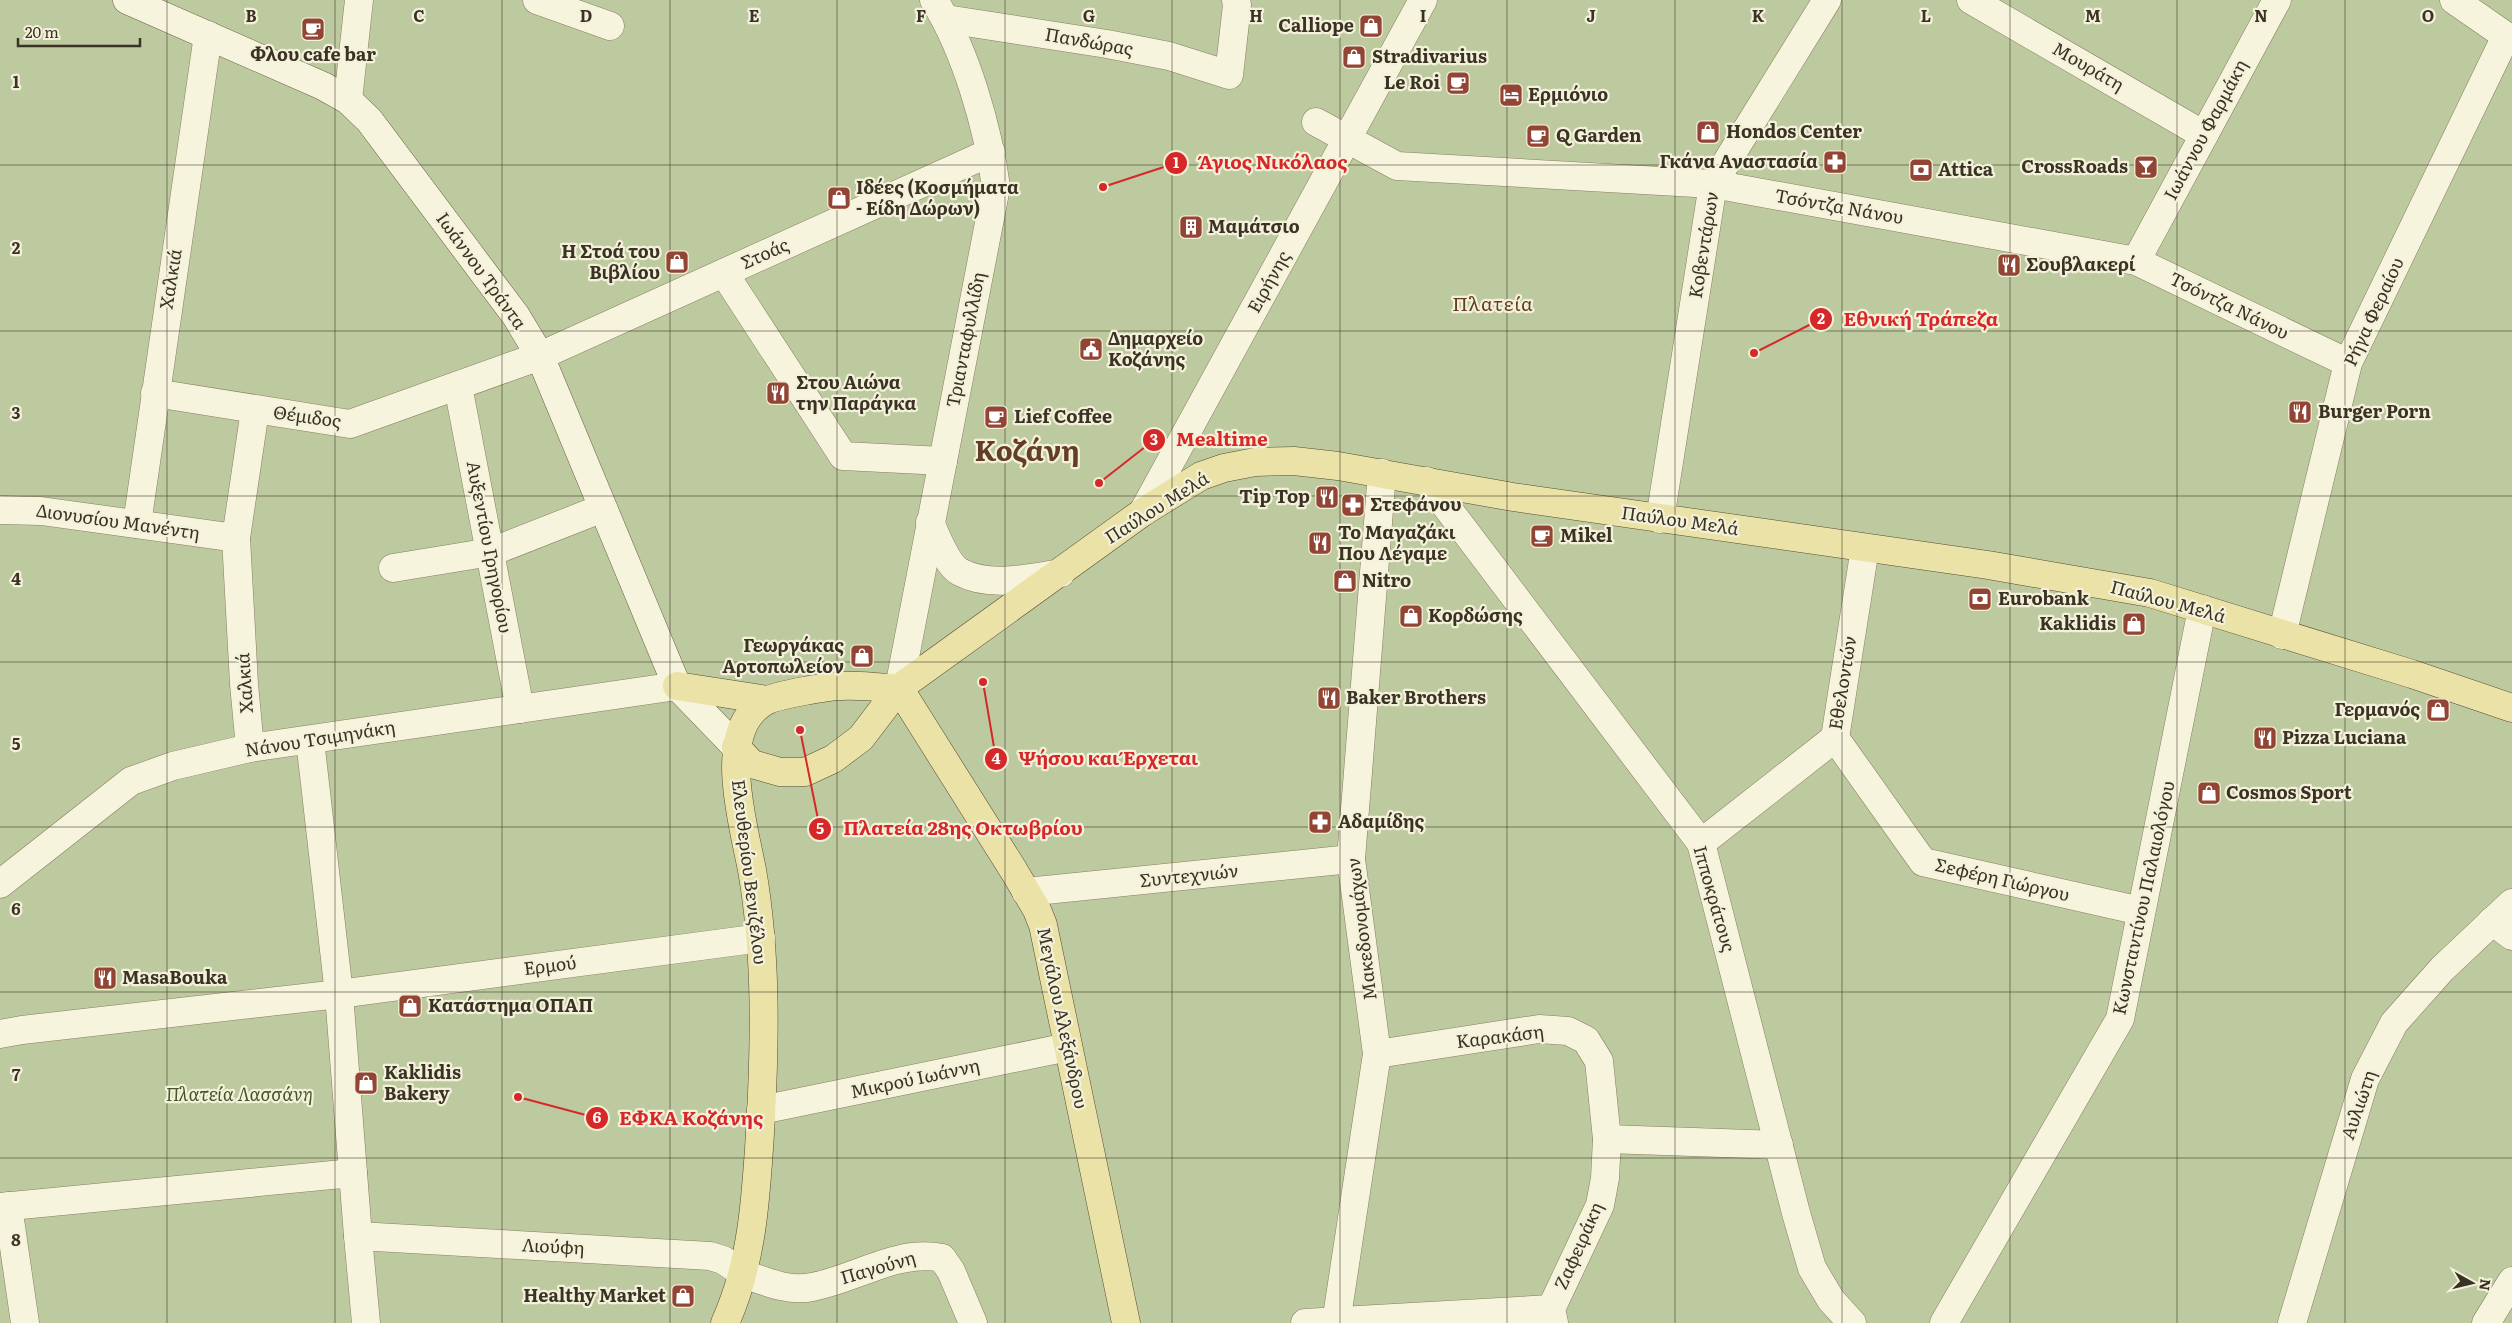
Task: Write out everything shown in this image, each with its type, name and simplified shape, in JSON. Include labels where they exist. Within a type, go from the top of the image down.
[{"type":"main road","name":"Παύλου Μελά","points":[[736,747],[752,764],[780,772],[805,772],[833,759],[861,738],[899,688],[1061,573],[1143,512],[1201,476],[1224,468],[1255,462],[1294,461],[1382,473],[1660,519],[2079,580],[2150,593],[2412,674],[2512,708]]},
{"type":"main road","points":[[677,686],[767,700],[839,686],[899,688]]},
{"type":"main road","name":"Μεγάλου Αλεξάνδρου","points":[[899,688],[1037,910],[1048,943],[1126,1323]]},
{"type":"main road","points":[[736,747],[748,718],[767,700]]},
{"type":"main road","name":"Ελευθερίου Βενιζέλου","points":[[725,1323],[744,1274],[755,1197],[763,1048],[761,938],[737,781],[736,747]]},
{"type":"street","name":"Ιωάννου Τράντα","points":[[127,0],[208,35],[348,100],[369,120],[516,316],[540,356],[677,686]]},
{"type":"street","points":[[348,100],[359,0]]},
{"type":"street","points":[[537,0],[610,26]]},
{"type":"street","name":"Πανδώρας","points":[[940,10],[1169,56],[1230,76],[1236,0]]},
{"type":"street","name":"Ειρήνης","points":[[1143,512],[1423,0]]},
{"type":"street","name":"Κοβεντάρων","points":[[1660,519],[1714,184],[1828,0]]},
{"type":"street","name":"Μουράτη","points":[[1971,0],[2204,135]]},
{"type":"street","name":"Ιωάννου Φαρμάκη","points":[[2136,261],[2277,0]]},
{"type":"street","points":[[2454,0],[2509,38]]},
{"type":"street","name":"Τριανταφυλλίδη","points":[[899,688],[996,187],[991,152],[972,87],[940,10]]},
{"type":"street","name":"Χαλκιά","points":[[137,524],[208,35]]},
{"type":"street","name":"Ρήγα Φεραίου","points":[[2282,635],[2348,363],[2509,38]]},
{"type":"street","name":"Τσόντζα Νάνου","points":[[1316,122],[1397,166],[1714,184],[2136,261],[2348,363]]},
{"type":"street","name":"Στοάς","points":[[540,356],[991,152]]},
{"type":"street","points":[[724,273],[843,456],[942,460]]},
{"type":"street","name":"Θέμιδος","points":[[155,394],[350,424],[540,356]]},
{"type":"street","name":"Αυξεντίου Γρηγορίου","points":[[458,386],[520,709]]},
{"type":"street","name":"Χαλκιά","points":[[250,748],[244,684],[236,538],[255,410]]},
{"type":"street","name":"Μακεδονομάχων","points":[[1336,1322],[1377,1054],[1351,859],[1382,473]]},
{"type":"street","name":"Ιπποκράτους","points":[[1427,481],[1701,843],[1812,1268],[1831,1300],[1852,1323]]},
{"type":"street","points":[[393,568],[491,552],[603,508]]},
{"type":"street","name":"Διονυσίου Μανέντη","points":[[0,510],[40,511],[236,538]]},
{"type":"street","points":[[930,522],[944,551],[959,572],[986,580],[1012,580],[1061,573]]},
{"type":"street","name":"Εθελοντών","points":[[1701,843],[1835,738],[1865,548]]},
{"type":"street","name":"Κωνσταντίνου Παλαιολόγου","points":[[1944,1323],[2120,1019],[2202,609]]},
{"type":"street","points":[[677,686],[736,747]]},
{"type":"street","name":"Νάνου Τσιμηνάκη","points":[[0,884],[131,781],[173,766],[250,748],[677,686]]},
{"type":"street","name":"Σεφέρη Γιώργου","points":[[1835,738],[1923,862],[2141,911]]},
{"type":"street","points":[[310,740],[339,994],[366,1323]]},
{"type":"street","name":"Συντεχνιών","points":[[1026,892],[1351,859]]},
{"type":"street","name":"Αυλιώτη","points":[[2292,1323],[2365,1078],[2394,1023],[2442,969],[2502,928],[2512,903]]},
{"type":"street","name":"Ερμού","points":[[339,994],[761,938]]},
{"type":"street","points":[[0,1034],[339,994]]},
{"type":"street","name":"Καρακάση","points":[[1377,1054],[1539,1029],[1568,1031],[1586,1040],[1599,1061],[1608,1139]]},
{"type":"street","name":"Μικρού Ιωάννη","points":[[761,1110],[1068,1046]]},
{"type":"street","points":[[1608,1139],[1779,1145]]},
{"type":"street","name":"Ζαφειράκη","points":[[1553,1316],[1600,1204],[1605,1178],[1608,1139]]},
{"type":"street","points":[[25,1323],[4,1207],[353,1173]]},
{"type":"street","name":"Λιούφη","points":[[358,1236],[710,1256],[723,1260],[744,1274]]},
{"type":"street","name":"Παγούνη","points":[[744,1274],[768,1283],[794,1288],[811,1288],[898,1259],[924,1255],[942,1258],[951,1272],[973,1323]]},
{"type":"street","points":[[2486,1323],[2512,1281]]},
{"type":"street","points":[[1305,1323],[1553,1316]]},
{"type":"green space","name":"Πλατεία Λασσάνη","points":[[0,0],[2512,0],[2512,1323],[0,1323]]},
{"type":"place","name":"Calliope","points":[[1371,26]]},
{"type":"place","name":"Φλου cafe bar","points":[[313,29]]},
{"type":"place","name":"Stradivarius","points":[[1354,57]]},
{"type":"place","name":"Le Roi","points":[[1458,83]]},
{"type":"place","name":"Ερμιόνιο","points":[[1511,95]]},
{"type":"place","name":"Hondos Center","points":[[1708,132]]},
{"type":"place","name":"Q Garden","points":[[1538,136]]},
{"type":"place","name":"Γκάνα Αναστασία","points":[[1835,162]]},
{"type":"place","name":"CrossRoads","points":[[2146,167]]},
{"type":"place","name":"Attica","points":[[1921,170]]},
{"type":"place","name":"Άγιος Νικόλαος","points":[[1103,187]]},
{"type":"place","name":"Ιδέες (Κοσμήματα - Είδη Δώρων)","points":[[839,198]]},
{"type":"place","name":"Μαμάτσιο","points":[[1191,227]]},
{"type":"place","name":"Η Στοά του Βιβλίου","points":[[677,262]]},
{"type":"place","name":"Σουβλακερί","points":[[2009,265]]},
{"type":"place","name":"Δημαρχείο Κοζάνης","points":[[1091,349]]},
{"type":"place","name":"Εθνική Τράπεζα","points":[[1754,353]]},
{"type":"place","name":"Στου Αιώνα την Παράγκα","points":[[778,393]]},
{"type":"place","name":"Burger Porn","points":[[2300,412]]},
{"type":"place","name":"Lief Coffee","points":[[996,417]]},
{"type":"place","name":"Mealtime","points":[[1099,483]]},
{"type":"place","name":"Tip Top","points":[[1327,497]]},
{"type":"place","name":"Στεφάνου","points":[[1353,505]]},
{"type":"place","name":"Mikel","points":[[1542,536]]},
{"type":"place","name":"Το Μαγαζάκι Που Λέγαμε","points":[[1320,543]]},
{"type":"place","name":"Nitro","points":[[1345,581]]},
{"type":"place","name":"Eurobank","points":[[1980,599]]},
{"type":"place","name":"Κορδώσης","points":[[1411,616]]},
{"type":"place","name":"Kaklidis","points":[[2134,624]]},
{"type":"place","name":"Γεωργάκας Αρτοπωλείον","points":[[862,656]]},
{"type":"place","name":"Ψήσου και Έρχεται","points":[[983,682]]},
{"type":"place","name":"Baker Brothers","points":[[1329,698]]},
{"type":"place","name":"Γερμανός","points":[[2438,710]]},
{"type":"place","name":"Πλατεία 28ης Οκτωβρίου","points":[[800,730]]},
{"type":"place","name":"Pizza Luciana","points":[[2265,738]]},
{"type":"place","name":"Cosmos Sport","points":[[2209,793]]},
{"type":"place","name":"Αδαμίδης","points":[[1320,822]]},
{"type":"place","name":"MasaBouka","points":[[105,978]]},
{"type":"place","name":"Κατάστημα ΟΠΑΠ","points":[[410,1006]]},
{"type":"place","name":"Kaklidis Bakery","points":[[366,1083]]},
{"type":"place","name":"ΕΦΚΑ Κοζάνης","points":[[518,1097]]},
{"type":"place","name":"Healthy Market","points":[[683,1296]]},
{"type":"district","name":"Πλατεία","points":[[1493,304]]},
{"type":"district","name":"Κοζάνη","points":[[1027,451]]}]
